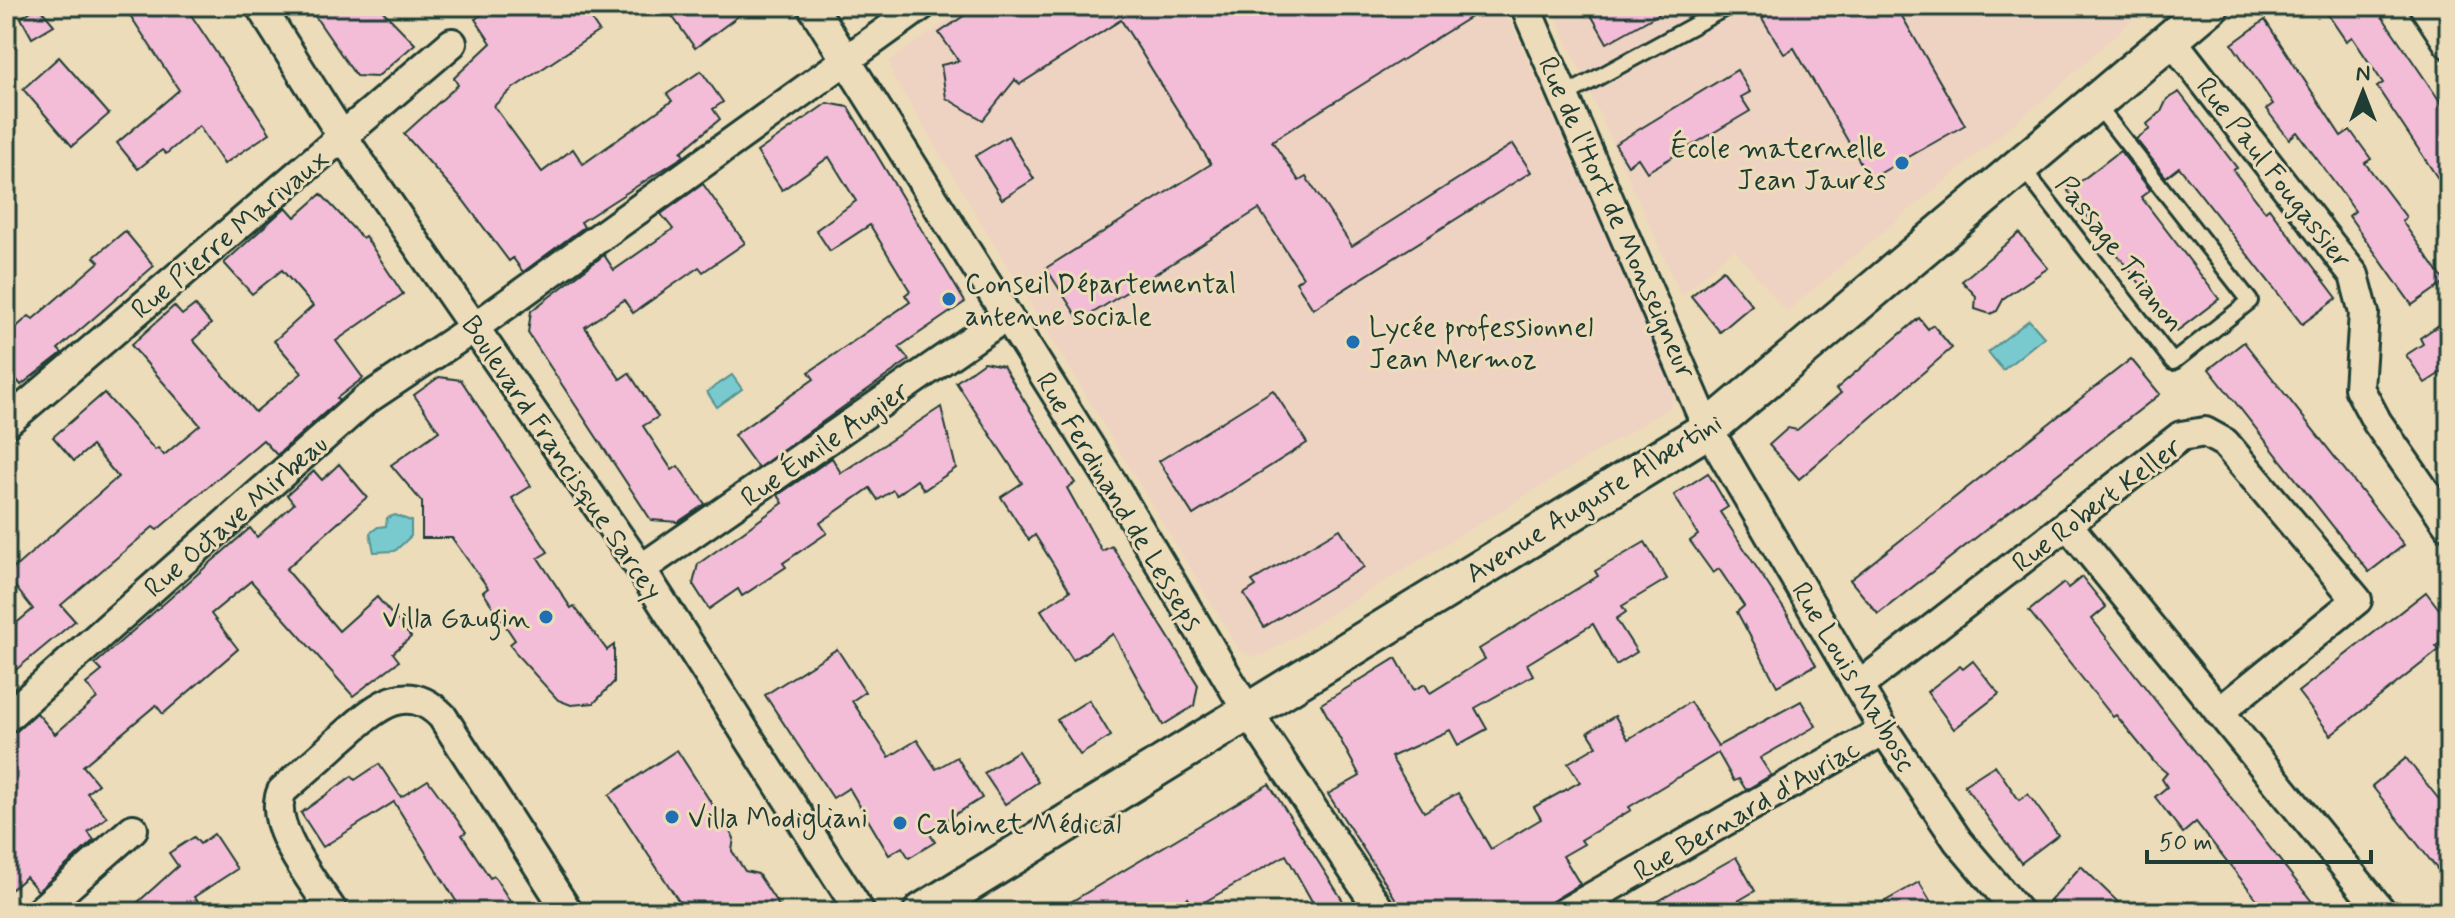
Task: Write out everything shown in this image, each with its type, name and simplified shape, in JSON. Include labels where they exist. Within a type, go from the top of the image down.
[{"type":"street","name":"Boulevard Francisque Sarcey","points":[[260,6],[342,136],[641,569],[860,912]]},
{"type":"street","name":"Rue Ferdinand de Lesseps","points":[[812,6],[1111,481],[1248,712],[1381,912]]},
{"type":"street","name":"Rue Octave Mirbeau","points":[[6,718],[364,401],[475,327],[921,6]]},
{"type":"street","name":"Rue de l'Hort de Monseigneur","points":[[1525,6],[1708,429]]},
{"type":"street","name":"Avenue Auguste Albertini","points":[[922,912],[1708,429],[2210,6]]},
{"type":"street","points":[[2424,6],[2449,44]]},
{"type":"street","name":"Rue Paul Fougassier","points":[[2171,39],[2354,275],[2364,313],[2359,388],[2377,422],[2449,526]]},
{"type":"street","name":"Rue Pierre Marivaux","points":[[6,423],[452,43]]},
{"type":"street","name":"Rue Émile Augier","points":[[641,569],[1006,316]]},
{"type":"street","name":"Rue Louis Malbosc","points":[[1708,429],[1884,730],[1958,841],[2018,912]]},
{"type":"street","name":"Rue Robert Keller","points":[[1860,685],[2181,436],[2205,432],[2225,443],[2357,600],[2219,712]]},
{"type":"street","points":[[2067,524],[2382,912]]},
{"type":"street","points":[[333,912],[283,831],[278,800],[282,791],[378,706],[412,698],[427,703],[442,716],[568,912]]},
{"type":"street","name":"Rue Bernard d'Auriac","points":[[1566,912],[1884,730]]},
{"type":"street","points":[[39,912],[133,829]]},
{"type":"lane","points":[[1564,96],[1729,6]]},
{"type":"lane","name":"Passage Trianon","points":[[2021,166],[2173,362],[2250,301],[2096,103]]},
{"type":"shaded area","name":"Lycée professionnel Jean Mermoz","points":[[968,6],[1504,6],[1675,392],[1671,407],[1266,654],[1254,657],[1240,651],[892,75],[889,61]]},
{"type":"shaded area","points":[[1551,6],[2148,6],[2048,96],[1786,312],[1734,249],[1681,296]]},
{"type":"water","points":[[2029,320],[2044,337],[2003,370],[1988,352]]},
{"type":"water","points":[[732,375],[742,389],[717,407],[707,392]]},
{"type":"water","points":[[395,515],[411,521],[411,536],[395,551],[374,552],[370,533],[386,526],[387,518]]},
{"type":"building","points":[[38,6],[54,25],[32,38],[21,18]]},
{"type":"building","points":[[124,6],[185,6],[270,133],[224,164],[199,126],[166,154],[162,150],[138,169],[117,143],[179,90]]},
{"type":"building","points":[[308,6],[378,6],[415,44],[377,77],[356,76]]},
{"type":"building","points":[[494,6],[582,6],[599,31],[512,89],[494,106],[542,172],[573,149],[583,164],[672,101],[667,94],[701,71],[723,102],[713,109],[720,119],[681,152],[684,156],[581,222],[584,227],[523,272],[513,258],[509,261],[463,200],[404,134],[458,85],[454,78],[491,43],[475,19]]},
{"type":"building","points":[[665,6],[752,6],[695,48]]},
{"type":"building","points":[[978,6],[1488,6],[1272,141],[1299,181],[1306,177],[1352,246],[1513,144],[1531,172],[1313,309],[1296,282],[1303,277],[1259,209],[1080,321],[1046,268],[1211,164],[1121,20],[1020,84],[1015,80],[983,120],[946,98],[941,65],[959,61],[939,33]]},
{"type":"building","points":[[1586,6],[1673,6],[1607,43]]},
{"type":"building","points":[[1782,6],[1896,6],[1965,125],[1870,179],[1794,48],[1784,54],[1762,18]]},
{"type":"building","points":[[2322,6],[2375,6],[2433,91],[2449,115],[2449,195],[2377,87],[2383,83],[2352,37],[2346,41]]},
{"type":"building","points":[[2265,20],[2341,136],[2350,130],[2371,159],[2365,163],[2406,217],[2402,221],[2445,282],[2412,305],[2349,216],[2355,211],[2297,132],[2289,139],[2266,109],[2273,104],[2232,44]]},
{"type":"building","points":[[59,57],[109,114],[72,146],[23,89]]},
{"type":"building","points":[[1737,70],[1750,92],[1741,97],[1750,111],[1647,172],[1638,158],[1628,165],[1615,144]]},
{"type":"building","points":[[2179,92],[2237,168],[2233,170],[2265,211],[2269,208],[2337,298],[2302,324],[2179,167],[2166,177],[2136,139],[2150,129],[2147,124],[2161,112],[2167,99]]},
{"type":"building","points":[[827,103],[848,107],[965,302],[899,347],[909,360],[758,468],[734,435],[814,379],[809,372],[910,302],[905,295],[910,291],[870,225],[830,251],[816,230],[856,201],[829,157],[782,190],[757,152]]},
{"type":"building","points":[[1008,136],[1034,179],[1002,199],[975,156]]},
{"type":"building","points":[[2120,151],[2150,190],[2141,197],[2219,299],[2177,331],[2068,191]]},
{"type":"building","points":[[703,184],[745,243],[703,272],[699,267],[633,313],[624,300],[585,327],[620,379],[629,373],[658,417],[643,426],[672,470],[678,466],[705,504],[678,522],[651,520],[528,333],[531,311],[604,255],[614,270],[673,229],[661,214]]},
{"type":"building","points":[[321,194],[362,238],[365,236],[403,294],[336,341],[363,378],[337,398],[339,400],[277,455],[263,440],[157,530],[153,527],[61,605],[75,621],[6,678],[6,632],[33,609],[6,575],[118,477],[92,446],[74,461],[53,437],[104,393],[155,450],[158,448],[164,455],[200,425],[131,345],[174,306],[182,315],[195,305],[211,324],[193,340],[255,412],[302,373],[274,341],[313,306],[282,270],[252,294],[224,263],[286,207],[295,217]]},
{"type":"building","points":[[125,231],[154,266],[58,349],[62,353],[21,385],[6,367],[6,336],[29,316],[33,319],[99,262],[94,257]]},
{"type":"building","points":[[2019,233],[2048,268],[2004,298],[1997,311],[1990,314],[1975,309],[1976,296],[1962,281]]},
{"type":"building","points":[[1723,270],[1752,305],[1720,332],[1691,296]]},
{"type":"building","points":[[1919,318],[1928,329],[1933,325],[1952,348],[1799,479],[1769,445],[1788,428],[1797,430],[1841,393],[1836,389]]},
{"type":"building","points":[[2449,318],[2449,382],[2442,372],[2425,383],[2406,355],[2423,344],[2420,338]]},
{"type":"building","points":[[2244,342],[2404,545],[2369,572],[2209,369]]},
{"type":"building","points":[[2131,359],[2160,394],[1878,614],[1850,580]]},
{"type":"building","points":[[984,362],[1003,366],[1075,483],[1067,488],[1102,551],[1112,546],[1198,685],[1194,706],[1163,725],[1113,634],[1073,660],[1041,610],[1070,591],[1035,535],[1029,540],[1001,497],[1022,483],[956,382]]},
{"type":"building","points":[[439,377],[461,380],[531,486],[512,498],[548,552],[538,558],[571,608],[574,606],[607,650],[614,645],[614,682],[594,703],[571,705],[558,700],[517,655],[510,644],[515,640],[483,592],[488,588],[452,538],[422,538],[422,502],[391,465],[439,431],[414,395]]},
{"type":"building","points":[[1273,390],[1307,443],[1193,515],[1159,461]]},
{"type":"building","points":[[941,407],[956,468],[924,490],[917,480],[897,495],[893,490],[878,500],[870,488],[820,523],[827,533],[783,563],[786,567],[742,596],[738,589],[709,609],[693,584],[698,564],[783,503],[778,495],[832,458],[841,473]]},
{"type":"building","points":[[339,464],[367,497],[286,569],[339,631],[377,597],[411,637],[393,653],[399,661],[353,696],[251,581],[211,614],[238,649],[163,714],[156,705],[83,766],[98,784],[87,793],[107,817],[88,832],[94,840],[38,891],[26,877],[6,894],[6,735],[17,731],[37,713],[55,734],[97,698],[86,684],[102,671],[95,664],[250,528],[257,537],[294,504],[287,495],[314,471],[322,480]]},
{"type":"building","points":[[1708,473],[1728,507],[1720,512],[1788,615],[1816,665],[1777,686],[1737,612],[1744,606],[1719,569],[1713,573],[1690,541],[1698,535],[1674,495]]},
{"type":"building","points":[[1340,529],[1364,567],[1264,627],[1244,594],[1256,586],[1252,581]]},
{"type":"building","points":[[1645,542],[1667,579],[1622,606],[1626,612],[1616,619],[1637,652],[1616,665],[1593,624],[1527,664],[1533,675],[1475,708],[1487,729],[1458,745],[1450,730],[1391,757],[1424,812],[1458,793],[1491,849],[1541,819],[1534,807],[1580,782],[1568,763],[1597,746],[1588,732],[1615,716],[1628,739],[1690,702],[1718,746],[1801,701],[1816,726],[1760,758],[1771,775],[1746,790],[1739,779],[1734,781],[1718,753],[1629,807],[1631,810],[1581,840],[1584,844],[1563,856],[1580,884],[1534,912],[1404,912],[1328,794],[1360,776],[1321,704],[1396,658],[1414,690],[1425,684],[1430,693],[1485,659],[1479,649],[1598,576],[1595,571]]},
{"type":"building","points":[[2082,577],[2106,607],[2092,619],[2320,912],[2267,912],[2196,822],[2183,833],[2155,797],[2167,787],[2162,779],[2167,773],[2154,762],[2116,715],[2113,717],[2029,611],[2064,583],[2068,588]]},
{"type":"building","points":[[2426,592],[2449,622],[2449,636],[2436,646],[2439,650],[2331,735],[2298,692]]},
{"type":"building","points":[[837,649],[865,692],[852,701],[889,757],[917,740],[936,769],[957,757],[982,798],[928,831],[935,842],[909,858],[902,847],[889,855],[849,788],[833,798],[765,695]]},
{"type":"building","points":[[1973,661],[1999,694],[1954,729],[1927,692],[1960,666],[1963,669]]},
{"type":"building","points":[[6,678],[15,688],[6,695]]},
{"type":"building","points":[[1089,700],[1111,736],[1080,755],[1057,720]]},
{"type":"building","name":"Villa Modigliani","points":[[677,750],[734,838],[732,851],[745,871],[758,874],[783,912],[686,912],[609,795]]},
{"type":"building","points":[[1018,751],[1038,782],[1005,804],[984,773]]},
{"type":"building","points":[[2406,758],[2449,812],[2449,884],[2372,786]]},
{"type":"building","points":[[379,764],[401,797],[428,780],[466,832],[462,835],[490,878],[494,876],[517,912],[463,912],[394,802],[323,847],[301,813],[352,776],[355,780]]},
{"type":"building","points":[[1995,765],[2019,800],[2028,794],[2058,835],[2021,863],[1964,785]]},
{"type":"building","points":[[1269,784],[1350,912],[1318,912],[1286,855],[1194,908],[1188,898],[1165,912],[1054,912]]},
{"type":"building","points":[[214,834],[237,869],[194,897],[207,912],[127,912],[178,866],[169,853],[194,837],[200,844]]},
{"type":"building","points":[[1736,857],[1755,891],[1719,912],[1639,912]]},
{"type":"building","points":[[2081,866],[2128,912],[2062,912],[2050,901]]},
{"type":"building","points":[[1919,882],[1937,912],[1866,912]]},
{"type":"place","name":"École maternelle Jean Jaurès","points":[[1902,163]]},
{"type":"place","name":"Conseil Départemental antenne sociale","points":[[949,299]]},
{"type":"place","name":"Lycée professionnel Jean Mermoz","points":[[1353,342]]},
{"type":"place","name":"Villa Gaugin","points":[[546,617]]},
{"type":"place","name":"Villa Modigliani","points":[[672,817]]},
{"type":"place","name":"Cabinet Médical","points":[[900,823]]}]
